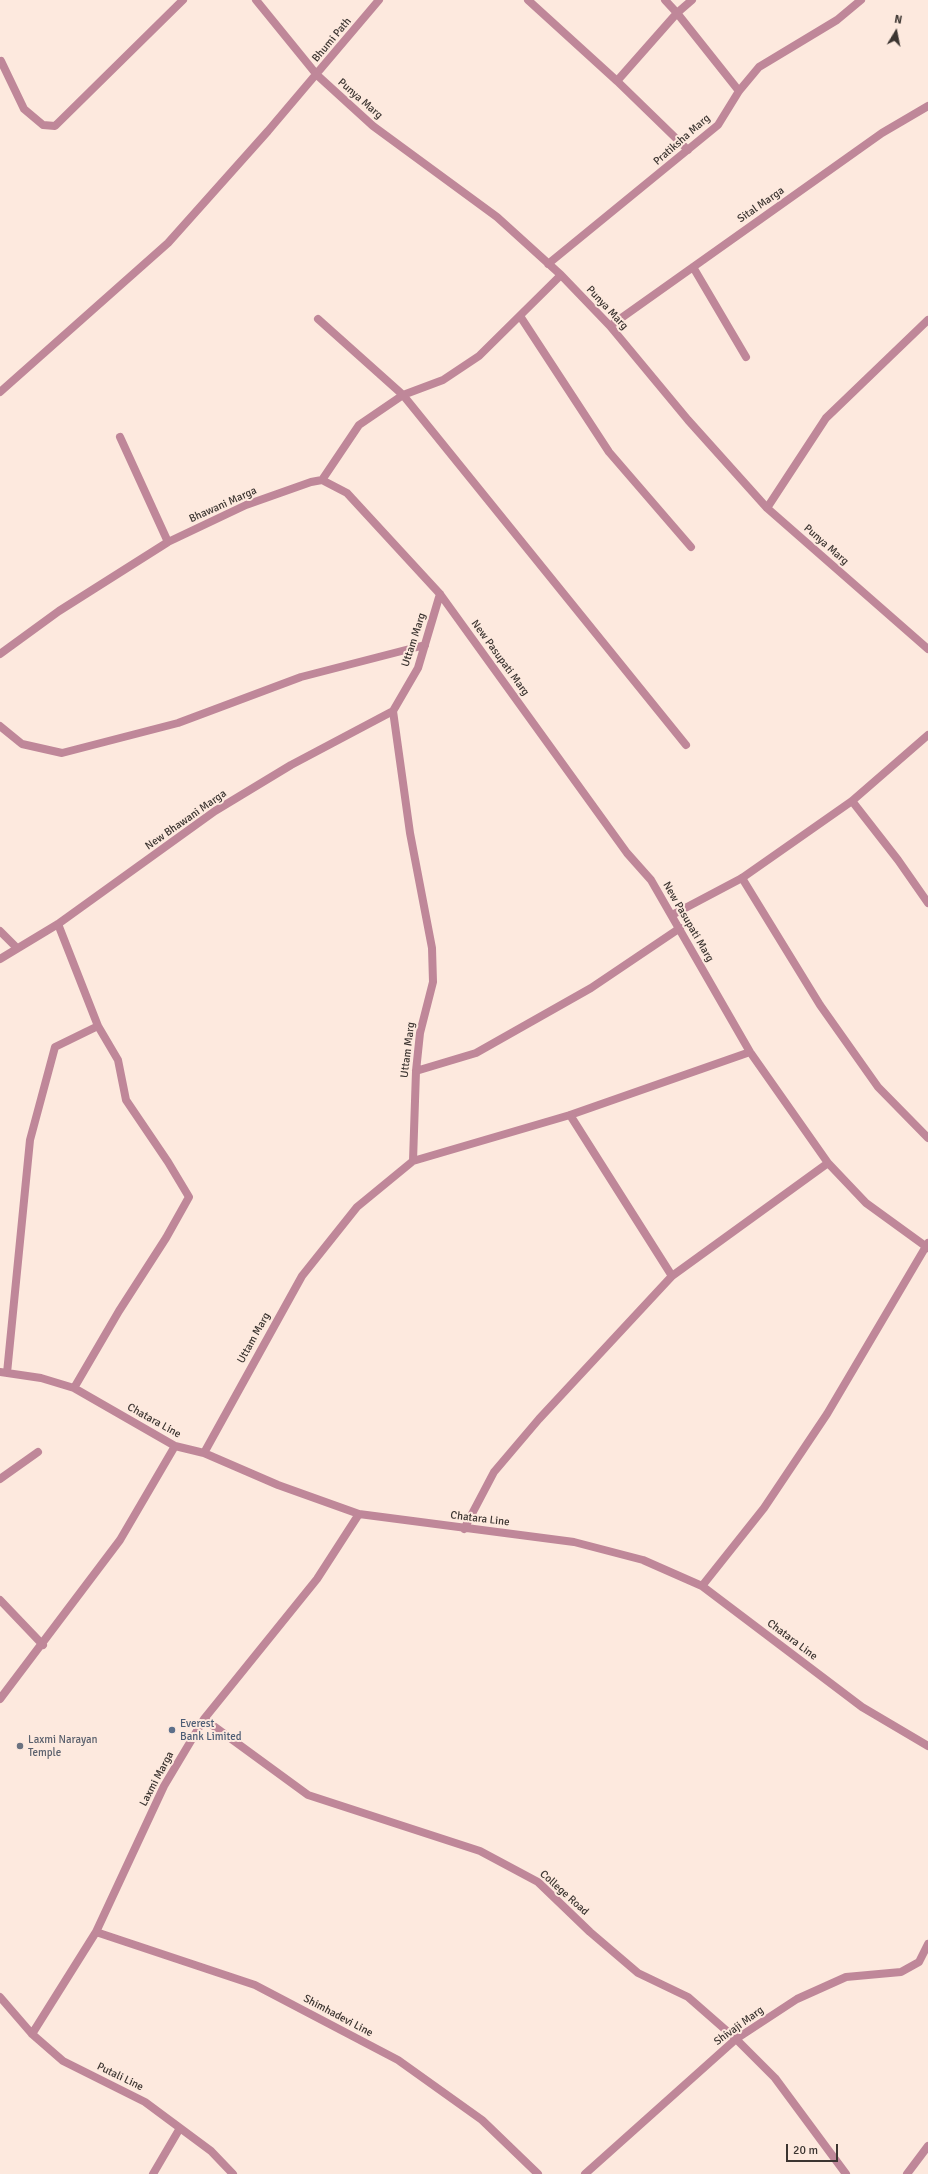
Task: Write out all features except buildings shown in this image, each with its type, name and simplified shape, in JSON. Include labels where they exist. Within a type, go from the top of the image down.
[{"type":"street","points":[[1,61],[24,109],[43,125],[55,126],[183,0]]},
{"type":"street","name":"Punya Marg","points":[[256,0],[317,75],[373,126],[497,217],[561,275],[610,326],[688,420],[767,508],[928,649]]},
{"type":"street","name":"Bhumi Path","points":[[0,392],[168,243],[317,75],[379,0]]},
{"type":"street","points":[[528,0],[617,81],[688,150]]},
{"type":"street","points":[[665,0],[739,91]]},
{"type":"street","points":[[617,81],[677,14],[692,0]]},
{"type":"street","name":"Pratiksha Marg","points":[[548,264],[718,125],[739,91],[759,67],[837,20],[861,0]]},
{"type":"street","name":"Sital Marga","points":[[610,326],[882,133],[928,106]]},
{"type":"street","points":[[693,267],[746,357]]},
{"type":"street","points":[[440,594],[347,493],[322,480],[359,425],[403,395],[443,380],[480,356],[561,275]]},
{"type":"street","points":[[520,316],[609,452],[691,547]]},
{"type":"street","points":[[318,319],[403,395],[686,745]]},
{"type":"street","points":[[767,508],[826,418],[928,320]]},
{"type":"street","points":[[120,437],[168,542]]},
{"type":"street","name":"Bhawani Marga","points":[[0,654],[59,611],[168,542],[246,506],[311,482],[322,480]]},
{"type":"street","name":"Uttam Marg","points":[[204,1453],[302,1276],[357,1207],[413,1161],[416,1071],[420,1033],[433,982],[432,948],[410,833],[393,712],[418,668],[440,594]]},
{"type":"street","name":"New Pasupati Marg","points":[[440,594],[627,853],[651,880],[750,1052],[828,1162],[866,1203],[928,1246]]},
{"type":"street","points":[[0,726],[22,744],[62,753],[178,723],[301,677],[425,645]]},
{"type":"street","name":"New Bhawani Marga","points":[[0,959],[58,924],[215,812],[291,764],[393,712]]},
{"type":"street","points":[[672,915],[742,878],[852,801],[928,735]]},
{"type":"street","points":[[852,801],[898,860],[928,903]]},
{"type":"street","points":[[742,878],[820,1005],[878,1087],[928,1138]]},
{"type":"street","points":[[58,924],[98,1026],[118,1060],[126,1100],[168,1162],[189,1197],[166,1238],[119,1311],[74,1388]]},
{"type":"street","points":[[416,1071],[476,1053],[591,988],[680,928]]},
{"type":"street","points":[[0,931],[17,948]]},
{"type":"street","points":[[4,1372],[30,1140],[55,1046],[98,1026]]},
{"type":"street","points":[[413,1161],[570,1115],[750,1052]]},
{"type":"street","points":[[570,1115],[672,1276]]},
{"type":"street","points":[[464,1529],[494,1472],[544,1413],[672,1276],[828,1162]]},
{"type":"street","points":[[702,1586],[764,1508],[827,1414],[885,1313],[928,1246]]},
{"type":"street","name":"Chatara Line","points":[[4,1372],[41,1378],[74,1388],[175,1446],[204,1453],[278,1485],[359,1514],[464,1529],[574,1542],[643,1560],[702,1586],[862,1706],[928,1746]]},
{"type":"street","points":[[0,1699],[43,1645],[120,1540],[175,1446]]},
{"type":"street","points":[[0,1479],[38,1452]]},
{"type":"street","name":"Laxmi Marga","points":[[32,2034],[96,1932],[164,1786],[204,1719],[317,1579],[359,1514]]},
{"type":"street","points":[[0,1600],[43,1645]]},
{"type":"street","name":"College Road","points":[[204,1719],[308,1795],[480,1851],[538,1882],[590,1932],[638,1973],[688,1997],[736,2039],[774,2078],[846,2174]]},
{"type":"street","name":"Shimhadevi Line","points":[[96,1932],[255,1985],[398,2060],[482,2120],[538,2174]]},
{"type":"street","name":"Shivaji Marg","points":[[585,2174],[736,2039],[797,1999],[846,1977],[901,1972],[919,1962],[928,1944]]},
{"type":"street","name":"Putali Line","points":[[0,1997],[32,2034],[63,2062],[145,2102],[211,2151],[233,2174]]},
{"type":"street","points":[[153,2174],[180,2128]]},
{"type":"street","points":[[907,2174],[928,2146]]},
{"type":"place","name":"Everest Bank Limited","points":[[172,1730]]},
{"type":"place","name":"Laxmi Narayan Temple","points":[[20,1746]]}]
